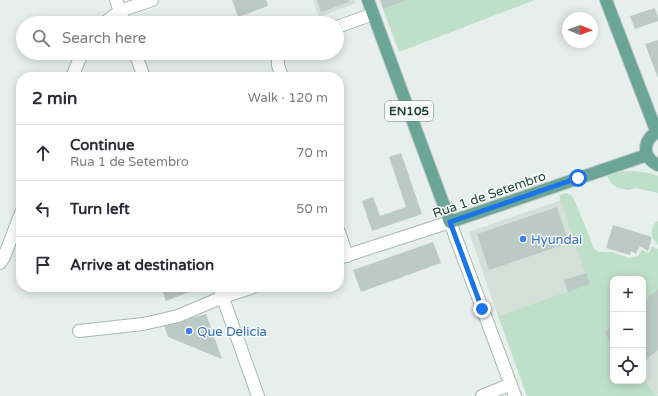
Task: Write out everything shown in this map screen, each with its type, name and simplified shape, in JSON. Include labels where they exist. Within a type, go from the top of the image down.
[{"type":"main road","name":"EN105","points":[[368,0],[450,222]]},
{"type":"main road","points":[[606,0],[657,133],[648,139],[646,149],[649,159],[658,165]]},
{"type":"main road","name":"Rua 1 de Setembro","points":[[450,222],[647,155]]},
{"type":"street","points":[[120,12],[152,0]]},
{"type":"street","points":[[344,24],[373,14]]},
{"type":"street","points":[[74,72],[79,60]]},
{"type":"street","points":[[138,60],[142,72]]},
{"type":"street","points":[[278,60],[280,72]]},
{"type":"street","points":[[450,222],[515,396]]},
{"type":"street","name":"Rua 1 de Setembro","points":[[344,257],[450,222]]},
{"type":"street","points":[[0,263],[16,226]]},
{"type":"street","points":[[79,331],[143,324],[178,316],[221,292],[258,396]]},
{"type":"street","points":[[482,396],[511,384]]},
{"type":"shaded area","points":[[313,0],[355,0],[356,3],[319,16]]},
{"type":"shaded area","points":[[561,200],[590,284],[498,316],[469,232]]},
{"type":"shaded area","points":[[658,289],[658,395],[646,382],[646,299]]},
{"type":"green space","points":[[407,0],[535,0],[399,52],[383,9]]},
{"type":"green space","points":[[632,171],[650,173],[658,176],[658,193],[635,188],[629,190],[618,188],[612,184],[607,176],[620,172]]},
{"type":"green space","points":[[566,193],[571,195],[574,199],[594,248],[598,252],[612,252],[629,258],[638,256],[642,250],[649,253],[652,246],[658,249],[658,289],[646,299],[646,276],[610,276],[610,328],[604,333],[610,341],[610,384],[646,384],[646,382],[658,396],[527,396],[498,316],[589,284],[559,195]]},
{"type":"green space","points":[[658,221],[658,245],[653,239],[652,229],[653,225]]},
{"type":"building","points":[[232,0],[266,0],[268,6],[238,16]]},
{"type":"building","points":[[317,0],[349,0],[349,2],[321,12]]},
{"type":"building","points":[[380,0],[407,0],[383,9]]},
{"type":"building","points":[[655,8],[658,21],[635,29],[630,16]]},
{"type":"building","points":[[658,40],[658,78],[645,44]]},
{"type":"building","points":[[401,153],[422,214],[372,231],[362,201],[373,197],[380,216],[406,207],[389,157]]},
{"type":"building","name":"Hyundai","points":[[557,207],[569,243],[489,270],[477,234]]},
{"type":"building","points":[[613,225],[652,237],[648,251],[640,246],[636,254],[631,251],[630,255],[606,248]]},
{"type":"building","points":[[433,242],[441,263],[361,292],[353,270]]},
{"type":"building","points":[[586,273],[590,284],[568,292],[564,280]]},
{"type":"building","points":[[658,289],[658,350],[646,360],[646,312],[646,299]]},
{"type":"building","points":[[163,292],[189,292],[166,301]]},
{"type":"building","name":"Que Delicia","points":[[206,314],[222,359],[168,337],[164,325]]},
{"type":"building","points":[[610,328],[610,341],[604,333]]},
{"type":"place","name":"Hyundai","points":[[523,239]]},
{"type":"place","name":"Que Delicia","points":[[189,331]]},
{"type":"route","points":[[482,309],[450,222],[578,178]]}]
